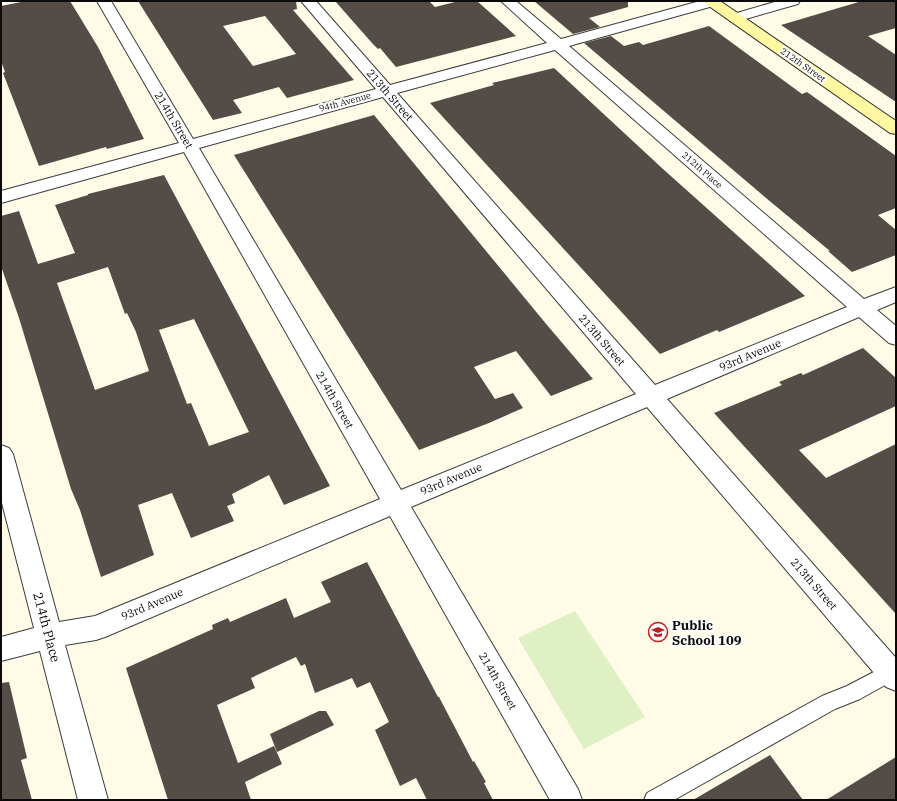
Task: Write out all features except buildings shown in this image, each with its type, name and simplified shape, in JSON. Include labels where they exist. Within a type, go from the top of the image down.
[{"type":"main road","name":"212th Street","points":[[712,1],[896,129]]},
{"type":"street","name":"214th Street","points":[[104,1],[567,800]]},
{"type":"street","name":"213th Street","points":[[308,1],[893,675]]},
{"type":"street","name":"212th Place","points":[[508,1],[896,338]]},
{"type":"street","name":"94th Avenue","points":[[1,197],[712,1]]},
{"type":"street","points":[[735,18],[793,1]]},
{"type":"street","name":"93rd Avenue","points":[[1,649],[49,636],[96,628],[896,294]]},
{"type":"street","name":"214th Place","points":[[1,454],[93,800]]},
{"type":"lane","points":[[654,800],[829,702],[893,675]]},
{"type":"green space","points":[[575,611],[645,717],[584,749],[518,638]]},
{"type":"place","name":"Public School 109","points":[[658,632]]}]
